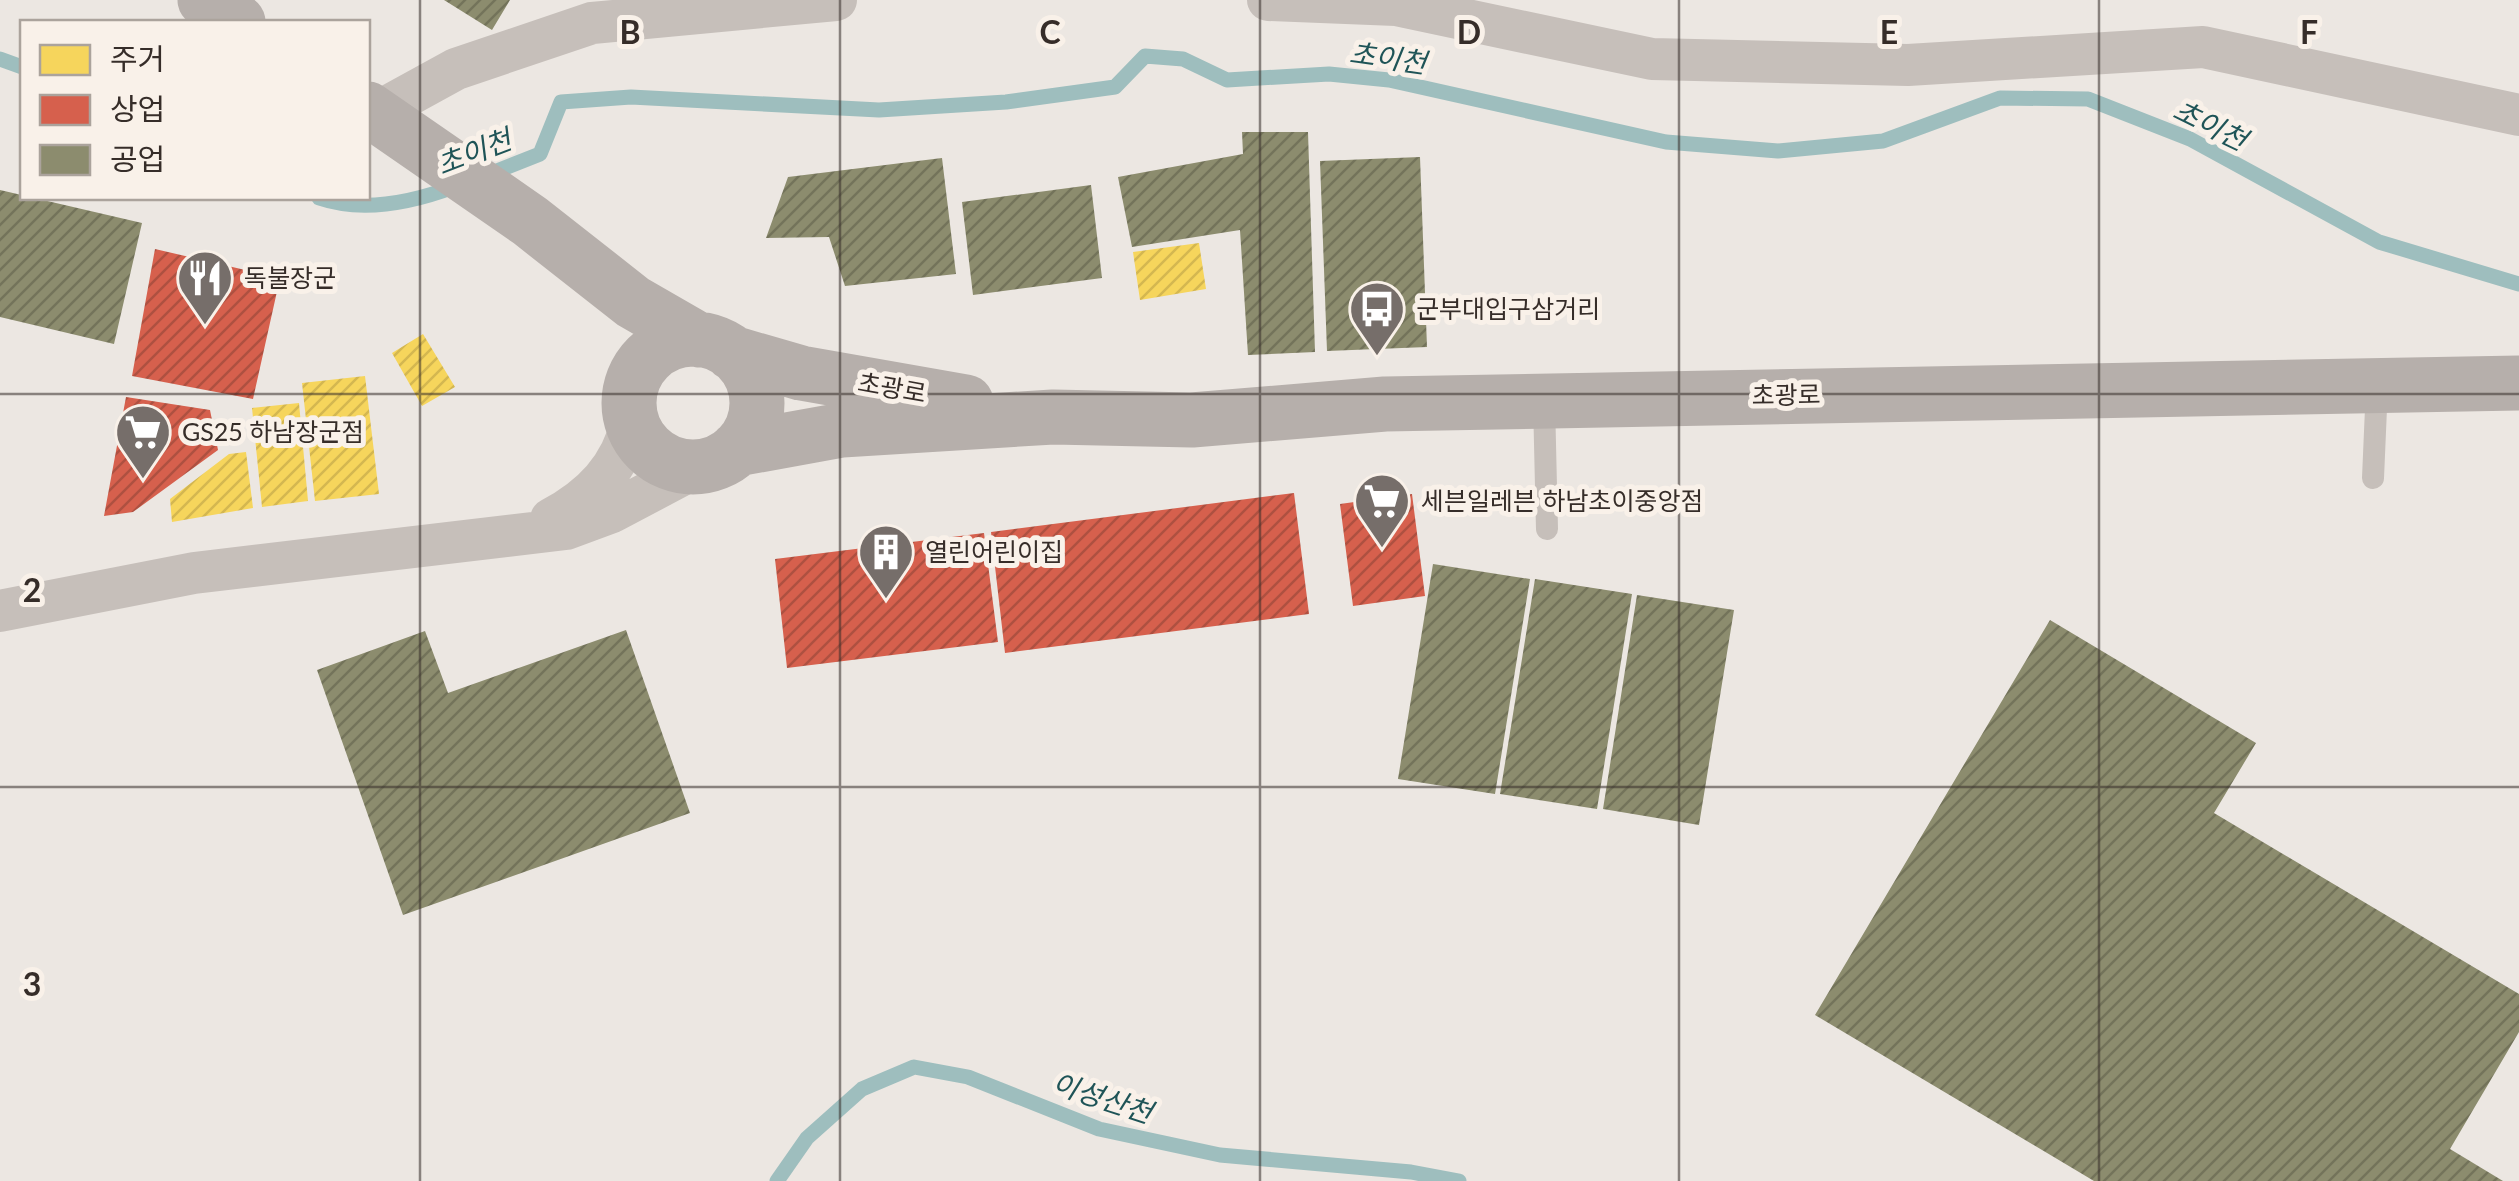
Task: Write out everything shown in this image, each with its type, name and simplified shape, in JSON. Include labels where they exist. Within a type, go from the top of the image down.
[{"type":"street","points":[[204,0],[235,20]]},
{"type":"street","points":[[370,111],[456,69],[592,23],[836,0]]},
{"type":"street","points":[[1268,0],[1396,5],[1652,59],[1908,65],[2203,47],[2519,115]]},
{"type":"street","name":"초광로","points":[[370,111],[544,232],[634,302],[716,346],[801,372],[1053,417]]},
{"type":"street","name":"초광로","points":[[544,232],[612,339],[630,411]]},
{"type":"street","points":[[0,612],[194,574],[555,531],[590,521],[717,458],[750,431],[756,399],[749,373],[716,346],[675,342],[652,353],[636,372],[620,455],[611,471],[588,495],[551,519],[508,536]]},
{"type":"street","name":"초광로","points":[[717,458],[842,430],[1053,417],[1192,420],[1385,404],[2519,383]]},
{"type":"street","points":[[630,411],[640,441],[661,459],[681,466],[717,458]]},
{"type":"lane","points":[[2373,478],[2378,385]]},
{"type":"lane","points":[[1544,401],[1548,529]]},
{"type":"building: 주거","points":[[1199,243],[1206,289],[1140,300],[1133,252]]},
{"type":"building: 주거","points":[[423,334],[455,387],[422,406],[392,353]]},
{"type":"building: 주거","points":[[365,376],[379,494],[315,501],[302,383]]},
{"type":"building: 주거","points":[[299,403],[308,501],[262,507],[252,408]]},
{"type":"building: 주거","points":[[246,452],[253,508],[172,522],[170,499],[229,454]]},
{"type":"building: 상업","name":"독불장군","points":[[155,249],[280,278],[253,399],[132,376]]},
{"type":"building: 상업","name":"GS25 하남장군점","points":[[126,397],[210,410],[218,450],[133,512],[104,516]]},
{"type":"building: 상업","points":[[1294,493],[1309,614],[1005,653],[991,532]]},
{"type":"building: 상업","name":"세븐일레븐 하남초이중앙점","points":[[1412,494],[1425,596],[1353,606],[1340,504]]},
{"type":"building: 상업","name":"열린어린이집","points":[[984,533],[998,642],[787,668],[775,559]]},
{"type":"building: 공업","points":[[444,0],[510,0],[492,30]]},
{"type":"building: 공업","points":[[1242,132],[1308,132],[1315,352],[1248,355],[1240,230],[1132,247],[1118,177],[1243,154]]},
{"type":"building: 공업","points":[[1420,157],[1427,347],[1327,351],[1320,161]]},
{"type":"building: 공업","points":[[942,158],[956,274],[845,286],[829,237],[766,238],[788,177]]},
{"type":"building: 공업","points":[[1091,185],[1102,278],[973,295],[962,202]]},
{"type":"building: 공업","points":[[0,190],[20,195],[20,200],[43,200],[142,223],[114,344],[0,317]]},
{"type":"building: 공업","points":[[1433,564],[1530,579],[1495,794],[1398,779]]},
{"type":"building: 공업","points":[[1535,579],[1632,594],[1597,809],[1500,794]]},
{"type":"building: 공업","points":[[1637,595],[1734,610],[1699,825],[1603,809]]},
{"type":"building: 공업","points":[[2050,620],[2256,743],[2214,813],[2519,994],[2519,1032],[2450,1149],[2503,1181],[2094,1181],[1815,1015]]},
{"type":"building: 공업","points":[[626,630],[690,813],[403,915],[317,670],[425,631],[448,693]]},
{"type":"waterway","name":"초이천","points":[[487,175],[540,154],[561,102],[631,97],[879,110],[1006,102],[1115,87],[1145,56],[1183,59],[1227,80],[1329,74],[1389,80],[1666,142],[1778,151],[1883,141],[2000,98],[2088,99],[2190,139],[2379,242],[2519,284]]},
{"type":"waterway","name":"초이천","points":[[0,59],[20,66]]},
{"type":"waterway","name":"초이천","points":[[328,200],[353,205],[388,204],[456,186]]},
{"type":"waterway","name":"이성산천","points":[[777,1181],[807,1138],[862,1089],[914,1067],[968,1077],[1099,1129],[1220,1155],[1411,1172],[1459,1181]]},
{"type":"place","name":"독불장군","points":[[205,327]]},
{"type":"place","name":"군부대입구삼거리","points":[[1377,358]]},
{"type":"place","name":"GS25 하남장군점","points":[[143,481]]},
{"type":"place","name":"세븐일레븐 하남초이중앙점","points":[[1382,550]]},
{"type":"place","name":"열린어린이집","points":[[886,601]]}]
